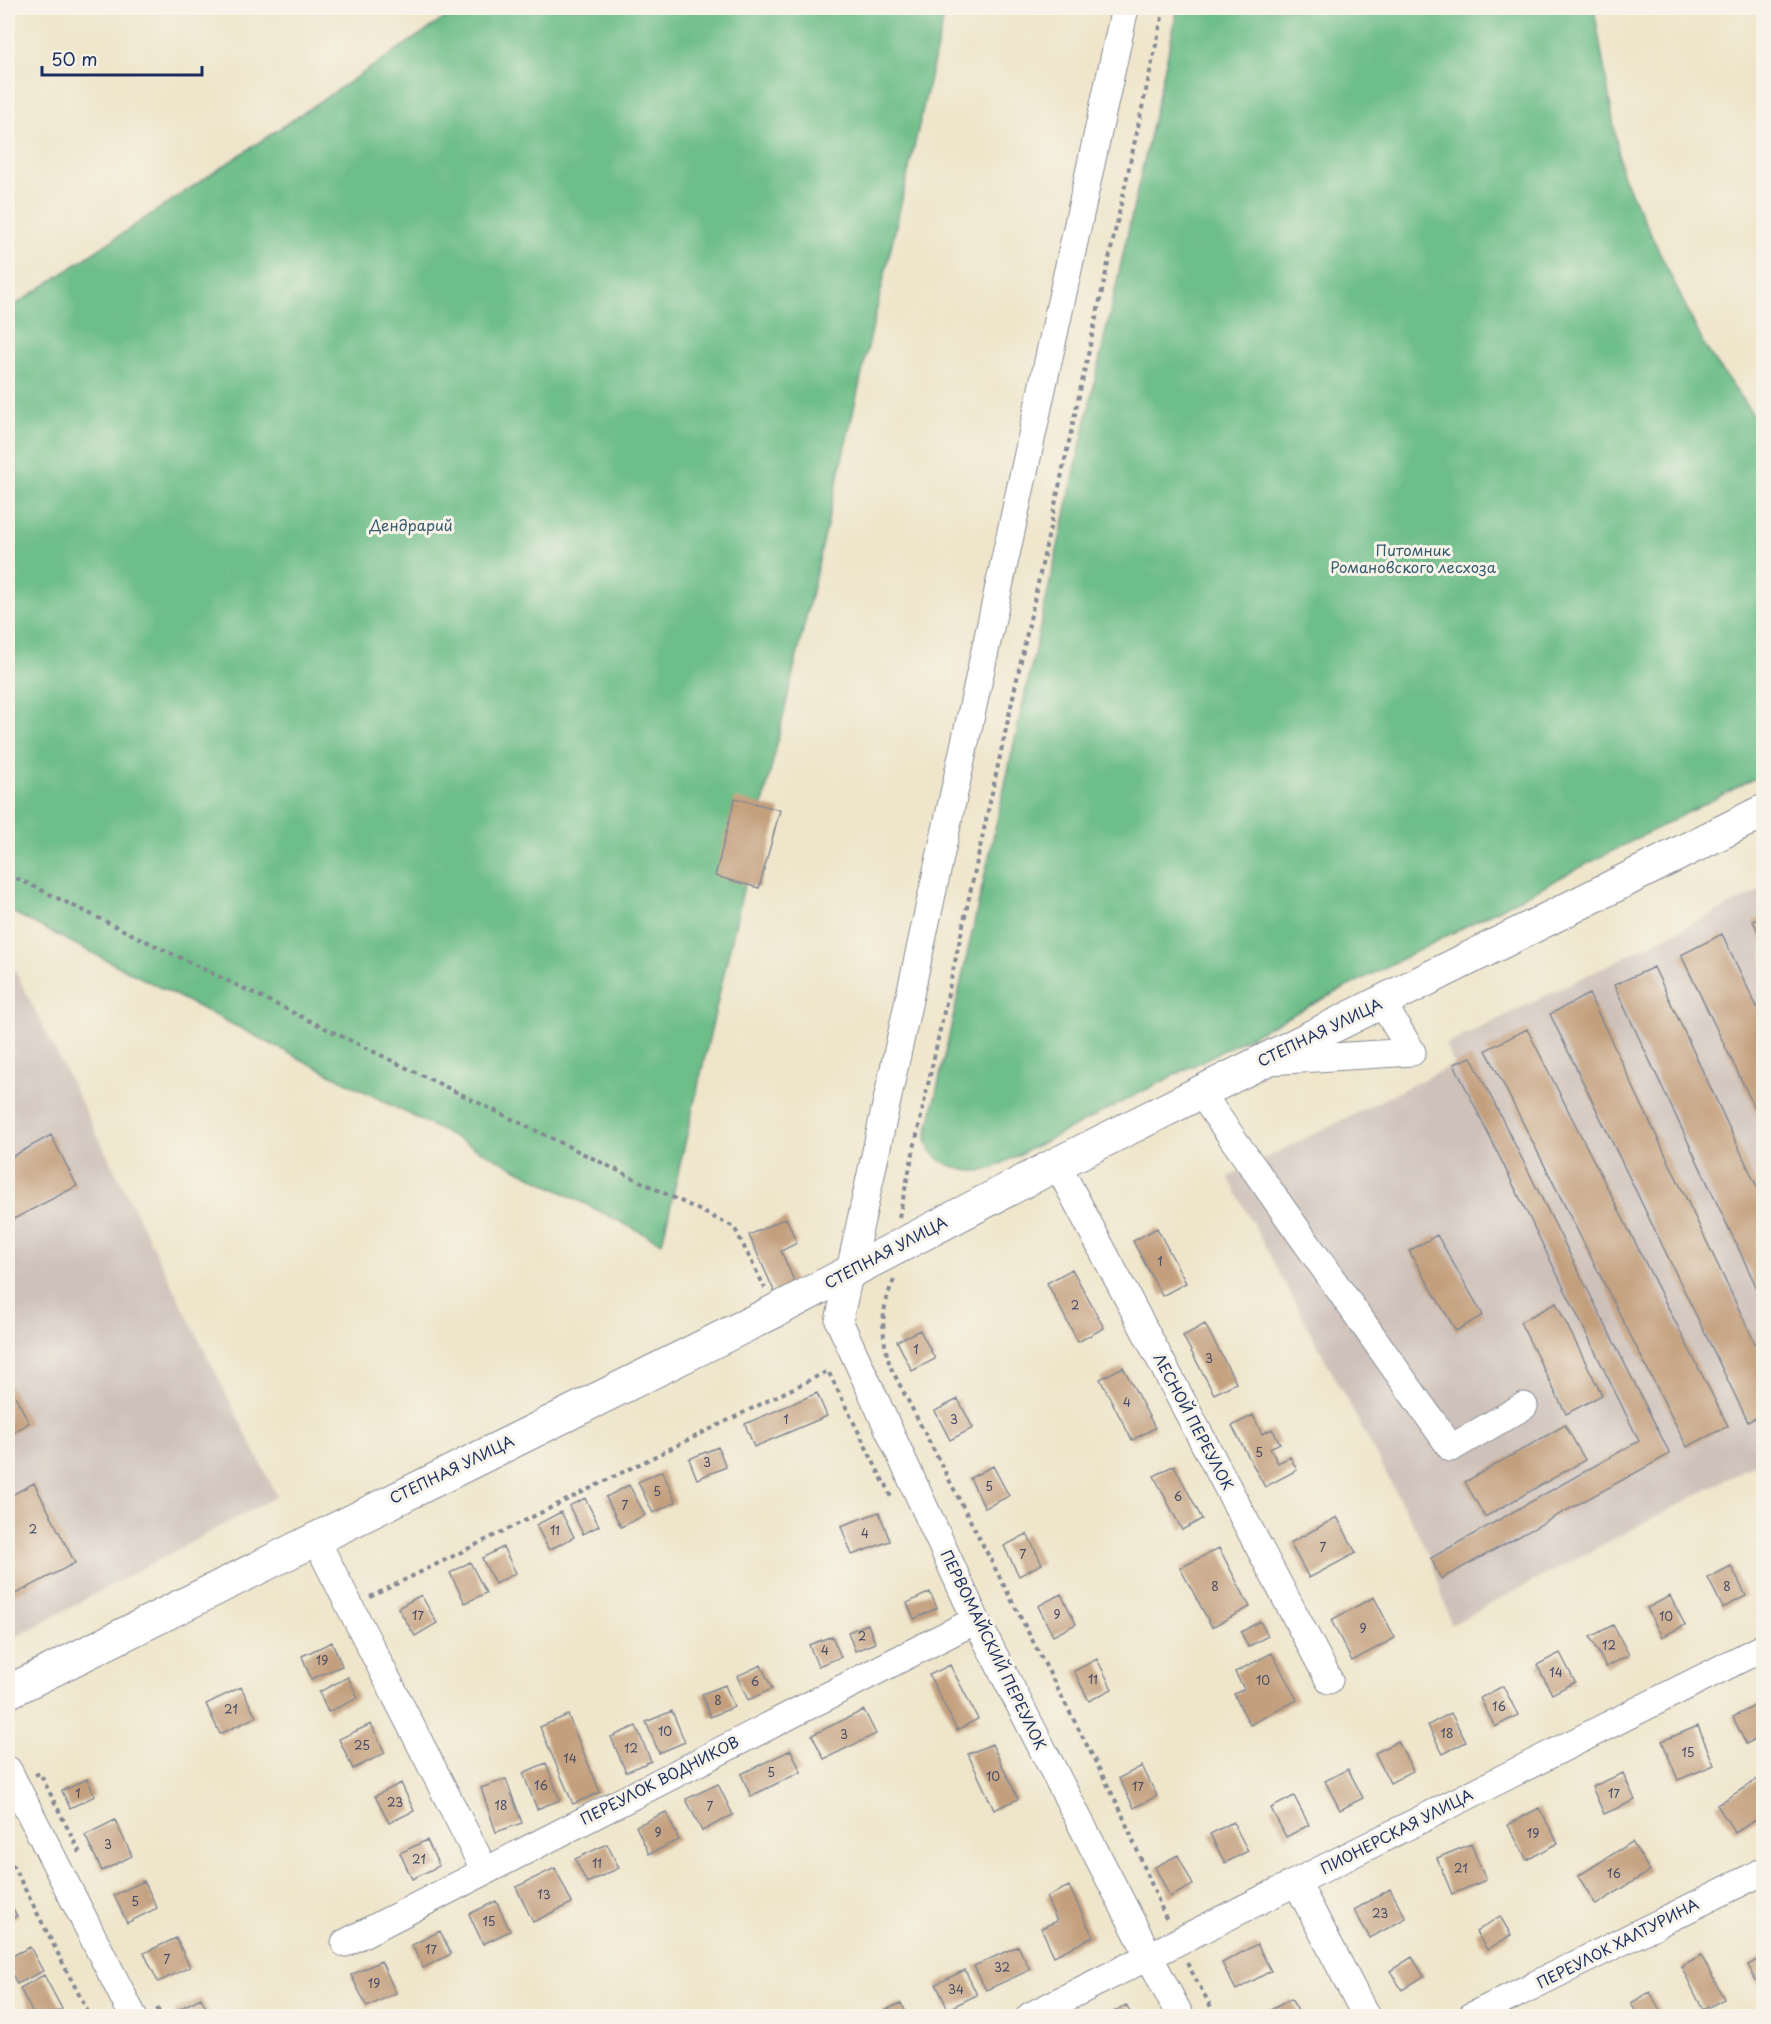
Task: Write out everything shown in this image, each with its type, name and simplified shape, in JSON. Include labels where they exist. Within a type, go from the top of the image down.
[{"type":"main road","name":"СТЕПНАЯ УЛИЦА","points":[[8,1692],[776,1311],[1057,1164],[1764,811]]},
{"type":"street","name":"ПЕРВОМАЙСКИЙ ПЕРЕУЛОК","points":[[1125,8],[839,1321],[976,1620],[1180,2016]]},
{"type":"street","points":[[1261,1062],[1412,1052],[1382,1003]]},
{"type":"street","points":[[1200,1092],[1451,1448],[1524,1406]]},
{"type":"street","name":"ЛЕСНОЙ ПЕРЕУЛОК","points":[[1057,1164],[1329,1680]]},
{"type":"street","points":[[315,1538],[485,1871]]},
{"type":"street","name":"ПЕРЕУЛОК ВОДНИКОВ","points":[[345,1943],[976,1620]]},
{"type":"street","name":"ПИОНЕРСКАЯ УЛИЦА","points":[[1030,2016],[1148,1957],[1179,1949],[1297,1882],[1764,1647]]},
{"type":"street","points":[[8,1770],[133,2016]]},
{"type":"street","name":"ПЕРЕУЛОК ХАЛТУРИНА","points":[[1472,2016],[1764,1871]]},
{"type":"street","points":[[1297,1882],[1366,2016]]},
{"type":"path","points":[[1164,8],[898,1211],[901,1265],[884,1303],[883,1341],[890,1366],[1119,1807],[1179,1949],[1216,2016]]},
{"type":"path","points":[[8,874],[734,1227],[776,1311]]},
{"type":"path","points":[[350,1607],[828,1371],[885,1485]]},
{"type":"path","points":[[8,1856],[90,2016]]},
{"type":"shaded area","points":[[1763,889],[1763,1460],[1451,1625],[1431,1558],[1228,1177],[1454,1064],[1445,1045]]},
{"type":"shaded area","points":[[8,956],[277,1496],[8,1641]]},
{"type":"green space","name":"Дендрарий","points":[[460,8],[946,8],[662,1243],[8,910],[8,310]]},
{"type":"green space","name":"Питомник Романовского лесхоза","points":[[1178,8],[1594,8],[1622,174],[1705,347],[1763,429],[1763,774],[993,1168],[963,1170],[935,1156],[926,1139]]},
{"type":"building","points":[[735,798],[780,810],[759,888],[715,876]]},
{"type":"building","points":[[1764,916],[1764,944],[1753,921]]},
{"type":"building","points":[[1722,934],[1764,1022],[1764,1127],[1681,955]]},
{"type":"building","points":[[1654,967],[1764,1202],[1764,1303],[1614,985]]},
{"type":"building","points":[[1589,994],[1764,1362],[1764,1413],[1748,1422],[1550,1014]]},
{"type":"building","points":[[1527,1029],[1728,1426],[1687,1447],[1486,1050]]},
{"type":"building","points":[[1471,1057],[1670,1454],[1441,1579],[1431,1558],[1639,1441],[1454,1064]]},
{"type":"building","points":[[51,1135],[77,1186],[8,1222],[8,1159]]},
{"type":"building","points":[[786,1218],[797,1243],[781,1251],[796,1285],[776,1295],[749,1235]]},
{"type":"building","points":[[1157,1228],[1186,1283],[1162,1296],[1133,1241]]},
{"type":"building","points":[[1437,1235],[1483,1315],[1456,1331],[1409,1251]]},
{"type":"building","points":[[1072,1269],[1104,1328],[1078,1342],[1047,1283]]},
{"type":"building","points":[[1556,1303],[1602,1395],[1566,1414],[1520,1322]]},
{"type":"building","points":[[1205,1324],[1236,1383],[1214,1394],[1183,1336]]},
{"type":"building","points":[[920,1330],[935,1359],[912,1371],[897,1341]]},
{"type":"building","points":[[1123,1367],[1155,1428],[1132,1440],[1100,1379]]},
{"type":"building","points":[[8,1382],[29,1423],[8,1436]]},
{"type":"building","points":[[817,1393],[827,1416],[754,1447],[745,1424]]},
{"type":"building","points":[[958,1399],[973,1428],[950,1440],[935,1411]]},
{"type":"building","points":[[1253,1415],[1262,1434],[1272,1429],[1280,1443],[1270,1448],[1278,1463],[1290,1457],[1297,1470],[1265,1487],[1232,1426]]},
{"type":"building","points":[[1565,1425],[1585,1460],[1485,1517],[1465,1482]]},
{"type":"building","points":[[718,1447],[726,1467],[697,1479],[689,1459]]},
{"type":"building","points":[[1174,1465],[1202,1519],[1182,1530],[1154,1476]]},
{"type":"building","points":[[993,1466],[1009,1496],[985,1508],[970,1478]]},
{"type":"building","points":[[662,1471],[676,1502],[653,1513],[638,1482]]},
{"type":"building","points":[[34,1483],[75,1563],[8,1598],[8,1497]]},
{"type":"building","points":[[629,1485],[645,1515],[621,1527],[606,1497]]},
{"type":"building","points":[[585,1498],[599,1526],[583,1534],[569,1506]]},
{"type":"building","points":[[561,1512],[574,1537],[549,1550],[536,1525]]},
{"type":"building","points":[[879,1512],[890,1541],[852,1555],[841,1526]]},
{"type":"building","points":[[1337,1517],[1356,1553],[1309,1578],[1290,1543]]},
{"type":"building","points":[[1027,1534],[1042,1564],[1019,1576],[1004,1546]]},
{"type":"building","points":[[503,1547],[516,1573],[495,1584],[482,1558]]},
{"type":"building","points":[[1219,1548],[1250,1607],[1212,1627],[1180,1568]]},
{"type":"building","points":[[470,1562],[486,1593],[465,1603],[450,1573]]},
{"type":"building","points":[[1731,1566],[1746,1596],[1723,1608],[1708,1578]]},
{"type":"building","points":[[930,1592],[937,1608],[914,1619],[907,1603]]},
{"type":"building","points":[[1061,1594],[1076,1624],[1053,1636],[1038,1606]]},
{"type":"building","points":[[421,1595],[437,1623],[415,1636],[398,1608]]},
{"type":"building","points":[[1670,1596],[1685,1625],[1662,1637],[1647,1608]]},
{"type":"building","points":[[1374,1597],[1395,1638],[1352,1661],[1331,1620]]},
{"type":"building","points":[[1260,1621],[1268,1636],[1248,1647],[1241,1632]]},
{"type":"building","points":[[868,1624],[875,1643],[855,1651],[848,1632]]},
{"type":"building","points":[[1613,1625],[1629,1655],[1606,1667],[1590,1637]]},
{"type":"building","points":[[832,1636],[841,1657],[818,1666],[809,1645]]},
{"type":"building","points":[[332,1642],[342,1666],[311,1679],[302,1656]]},
{"type":"building","points":[[1272,1653],[1297,1700],[1250,1725],[1234,1694],[1244,1689],[1235,1672]]},
{"type":"building","points":[[1560,1653],[1575,1682],[1552,1694],[1537,1665]]},
{"type":"building","points":[[1097,1659],[1112,1689],[1089,1701],[1074,1671]]},
{"type":"building","points":[[761,1665],[772,1689],[748,1700],[737,1676]]},
{"type":"building","points":[[950,1665],[978,1719],[957,1730],[929,1675]]},
{"type":"building","points":[[348,1677],[358,1698],[328,1712],[319,1692]]},
{"type":"building","points":[[725,1685],[734,1707],[710,1717],[702,1694]]},
{"type":"building","points":[[1503,1686],[1518,1715],[1495,1727],[1480,1698]]},
{"type":"building","points":[[241,1687],[256,1717],[220,1734],[206,1704]]},
{"type":"building","points":[[1764,1701],[1764,1735],[1746,1744],[1733,1717]]},
{"type":"building","points":[[864,1710],[876,1734],[824,1759],[812,1735]]},
{"type":"building","points":[[672,1711],[685,1742],[659,1753],[646,1722]]},
{"type":"building","points":[[1451,1713],[1466,1742],[1443,1754],[1428,1725]]},
{"type":"building","points":[[568,1715],[600,1792],[573,1804],[540,1727]]},
{"type":"building","points":[[371,1724],[385,1753],[353,1769],[339,1739]]},
{"type":"building","points":[[636,1726],[651,1761],[626,1772],[611,1737]]},
{"type":"building","points":[[1698,1726],[1714,1765],[1678,1780],[1662,1741]]},
{"type":"building","points":[[1398,1741],[1413,1771],[1390,1783],[1375,1753]]},
{"type":"building","points":[[992,1744],[1018,1799],[994,1810],[968,1754]]},
{"type":"building","points":[[791,1750],[801,1772],[751,1796],[741,1774]]},
{"type":"building","points":[[546,1763],[560,1800],[537,1809],[523,1773]]},
{"type":"building","points":[[1142,1766],[1157,1796],[1134,1808],[1119,1778]]},
{"type":"building","points":[[1348,1769],[1363,1798],[1340,1810],[1325,1781]]},
{"type":"building","points":[[1623,1773],[1635,1800],[1604,1814],[1592,1787]]},
{"type":"building","points":[[1764,1775],[1764,1815],[1735,1833],[1717,1805]]},
{"type":"building","points":[[87,1779],[95,1796],[70,1808],[62,1791]]},
{"type":"building","points":[[506,1779],[522,1823],[496,1832],[481,1788]]},
{"type":"building","points":[[401,1783],[414,1811],[389,1823],[375,1796]]},
{"type":"building","points":[[718,1784],[733,1815],[702,1831],[686,1799]]},
{"type":"building","points":[[1294,1796],[1309,1825],[1286,1837],[1271,1808]]},
{"type":"building","points":[[1539,1808],[1558,1843],[1527,1860],[1508,1825]]},
{"type":"building","points":[[666,1812],[679,1840],[649,1854],[636,1826]]},
{"type":"building","points":[[115,1820],[132,1856],[102,1871],[85,1835]]},
{"type":"building","points":[[1233,1822],[1248,1851],[1225,1863],[1210,1834]]},
{"type":"building","points":[[427,1840],[439,1866],[412,1879],[400,1853]]},
{"type":"building","points":[[1632,1842],[1650,1871],[1596,1905],[1578,1876]]},
{"type":"building","points":[[607,1844],[619,1868],[587,1883],[575,1859]]},
{"type":"building","points":[[1471,1844],[1486,1880],[1452,1894],[1437,1858]]},
{"type":"building","points":[[1178,1855],[1193,1885],[1170,1897],[1155,1867]]},
{"type":"building","points":[[555,1868],[572,1903],[533,1922],[516,1887]]},
{"type":"building","points":[[144,1881],[157,1908],[127,1923],[114,1895]]},
{"type":"building","points":[[1069,1886],[1093,1937],[1054,1956],[1041,1928],[1057,1921],[1046,1897]]},
{"type":"building","points":[[1390,1889],[1406,1918],[1370,1938],[1354,1910]]},
{"type":"building","points":[[8,1899],[17,1916],[8,1921]]},
{"type":"building","points":[[496,1901],[510,1931],[483,1944],[469,1914]]},
{"type":"building","points":[[1500,1916],[1511,1935],[1487,1950],[1476,1932]]},
{"type":"building","points":[[440,1931],[451,1954],[423,1968],[412,1945]]},
{"type":"building","points":[[176,1938],[190,1967],[158,1982],[144,1953]]},
{"type":"building","points":[[1257,1944],[1271,1971],[1236,1990],[1222,1963]]},
{"type":"building","points":[[1018,1946],[1030,1970],[986,1990],[974,1966]]},
{"type":"building","points":[[30,1947],[43,1971],[17,1984],[8,1965],[8,1958]]},
{"type":"building","points":[[1701,1955],[1724,1999],[1703,2010],[1681,1966]]},
{"type":"building","points":[[1764,1956],[1764,1983],[1759,1986],[1748,1965]]},
{"type":"building","points":[[1412,1957],[1424,1976],[1402,1990],[1390,1971]]},
{"type":"building","points":[[381,1961],[396,1993],[367,2007],[351,1975]]},
{"type":"building","points":[[965,1970],[977,1995],[948,2009],[936,1984]]},
{"type":"building","points":[[44,1975],[62,2009],[47,2016],[34,2016],[20,1988]]},
{"type":"building","points":[[1650,1992],[1663,2016],[1638,2016],[1631,2003]]},
{"type":"building","points":[[201,1998],[210,2016],[176,2016],[174,2011]]},
{"type":"building","points":[[1291,1999],[1301,2016],[1259,2016]]},
{"type":"building","points":[[901,2003],[908,2016],[873,2016]]},
{"type":"building","points":[[1126,2005],[1132,2016],[1106,2016]]}]
